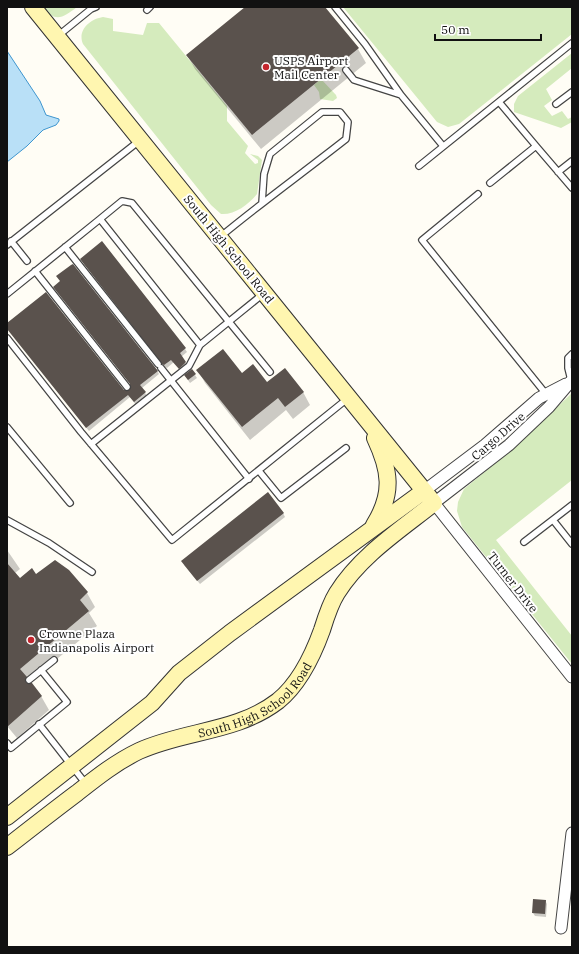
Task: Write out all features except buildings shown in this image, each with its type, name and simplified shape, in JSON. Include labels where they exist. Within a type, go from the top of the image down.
[{"type":"street","name":"South High School Road","points":[[7,847],[87,785],[118,763],[139,751],[174,739],[224,728],[256,714],[278,701],[294,684],[303,671],[318,640],[330,606],[345,582],[374,551],[434,503],[33,7]]},
{"type":"street","name":"Cargo Drive","points":[[424,491],[485,445],[539,398],[572,380]]},
{"type":"street","name":"Cargo Drive","points":[[434,503],[509,445],[549,407],[572,380]]},
{"type":"street","points":[[368,422],[379,447],[389,485],[384,507],[371,530]]},
{"type":"street","points":[[9,815],[152,704],[179,673],[230,633],[424,491]]},
{"type":"street","name":"Turner Drive","points":[[434,503],[572,677]]},
{"type":"street","points":[[561,928],[572,833]]},
{"type":"lane","points":[[57,37],[91,9],[96,7]]},
{"type":"lane","points":[[335,7],[365,44],[401,95],[443,146]]},
{"type":"lane","points":[[419,166],[572,44]]},
{"type":"lane","points":[[346,70],[354,80],[401,95]]},
{"type":"lane","points":[[556,104],[572,92]]},
{"type":"lane","points":[[500,102],[572,188]]},
{"type":"lane","points":[[220,238],[262,202],[281,191],[346,139],[348,122],[340,112],[322,112],[270,154],[264,174],[262,202]]},
{"type":"lane","points":[[27,261],[9,243],[140,139]]},
{"type":"lane","points":[[490,184],[536,146]]},
{"type":"lane","points":[[558,172],[572,161]]},
{"type":"lane","points":[[478,194],[422,240],[546,394]]},
{"type":"lane","points":[[7,294],[122,201],[132,202],[270,372]]},
{"type":"lane","points":[[100,219],[200,345]]},
{"type":"lane","points":[[65,247],[249,479]]},
{"type":"lane","points":[[35,271],[127,387]]},
{"type":"lane","points":[[91,444],[139,402],[189,366],[200,345],[264,293]]},
{"type":"lane","points":[[7,338],[91,444],[172,540],[348,398]]},
{"type":"lane","points":[[572,354],[568,358],[568,368],[572,380]]},
{"type":"lane","points":[[7,428],[70,503]]},
{"type":"lane","points":[[259,471],[282,498],[346,448]]},
{"type":"lane","points":[[524,542],[572,505]]},
{"type":"lane","points":[[7,520],[49,543],[92,572]]},
{"type":"lane","points":[[553,520],[572,544]]},
{"type":"lane","points":[[29,680],[54,660]]},
{"type":"lane","points":[[7,743],[10,748],[66,702],[41,670]]},
{"type":"lane","points":[[39,724],[87,785]]},
{"type":"green space","points":[[43,7],[77,7],[63,16],[55,17],[47,12]]},
{"type":"green space","points":[[343,7],[572,7],[572,34],[459,124],[448,127],[437,122]]},
{"type":"green space","points":[[103,17],[113,19],[113,31],[143,35],[147,23],[159,23],[227,106],[227,121],[248,146],[245,153],[255,164],[258,163],[258,160],[250,154],[258,156],[262,160],[257,194],[246,205],[231,213],[221,214],[211,205],[83,44],[83,30],[89,23]]},
{"type":"green space","points":[[572,53],[572,68],[546,89],[552,100],[544,106],[552,116],[562,111],[568,119],[572,117],[572,122],[561,128],[514,112],[514,104],[518,96]]},
{"type":"green space","points":[[321,79],[336,95],[337,98],[333,101],[320,99],[319,92],[314,85]]},
{"type":"green space","points":[[572,393],[572,480],[496,540],[572,636],[572,664],[462,527],[457,511],[458,502],[464,489],[516,446]]},
{"type":"water","points":[[7,51],[40,101],[46,115],[59,119],[59,121],[56,125],[43,130],[27,146],[7,162]]},
{"type":"place","name":"USPS Airport Mail Center","points":[[266,67]]},
{"type":"place","name":"Crowne Plaza Indianapolis Airport","points":[[31,640]]}]
